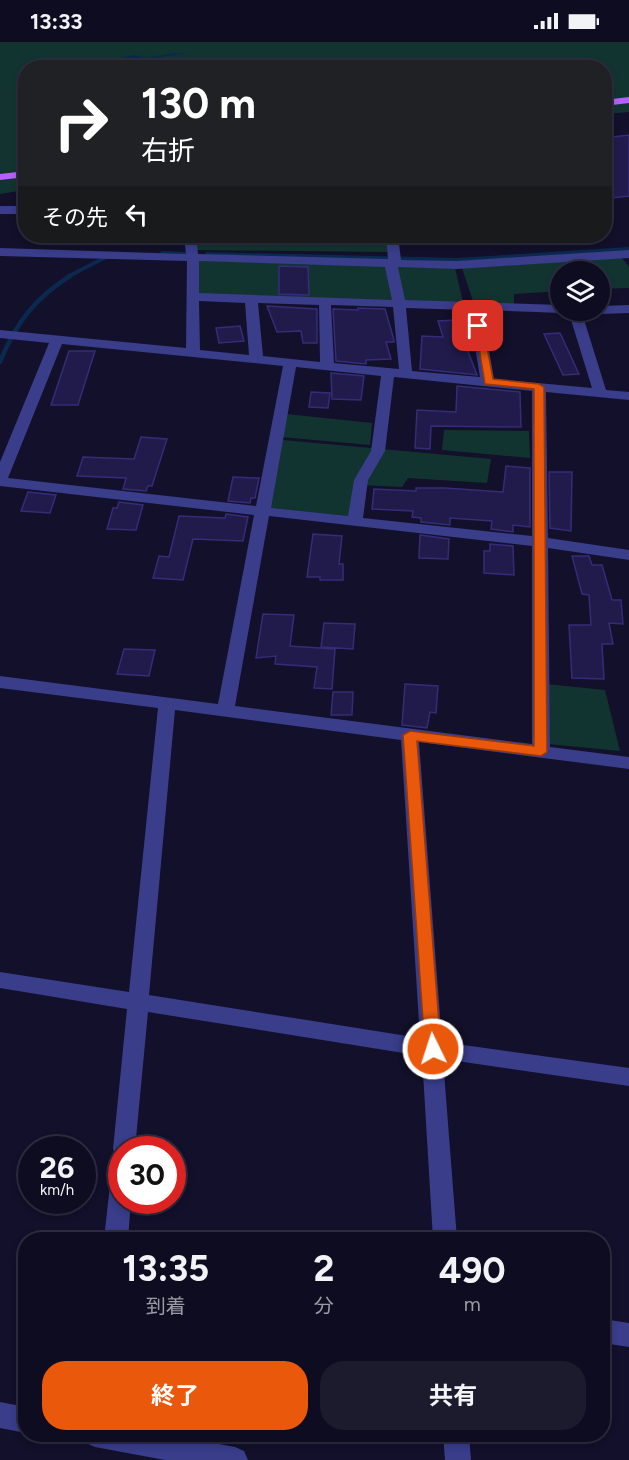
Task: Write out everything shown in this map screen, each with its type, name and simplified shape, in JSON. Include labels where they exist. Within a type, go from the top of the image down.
[{"type":"main road","points":[[612,102],[629,100]]},
{"type":"main road","points":[[0,177],[18,175]]},
{"type":"street","points":[[0,210],[18,210]]},
{"type":"street","points":[[190,243],[193,352]]},
{"type":"street","points":[[392,243],[406,374]]},
{"type":"street","points":[[0,252],[457,265],[629,254]]},
{"type":"street","points":[[192,297],[550,309]]},
{"type":"street","points":[[251,299],[256,358]]},
{"type":"street","points":[[325,302],[327,366]]},
{"type":"street","points":[[475,307],[488,382]]},
{"type":"street","points":[[610,310],[629,309]]},
{"type":"street","points":[[577,321],[600,393]]},
{"type":"street","points":[[0,334],[629,396]]},
{"type":"street","points":[[57,340],[0,481],[540,542],[629,555]]},
{"type":"street","points":[[225,712],[290,362]]},
{"type":"street","points":[[355,521],[361,480],[378,450],[388,372]]},
{"type":"street","points":[[539,387],[541,752]]},
{"type":"street","points":[[0,682],[629,763]]},
{"type":"street","points":[[125,1136],[167,704]]},
{"type":"street","points":[[410,735],[445,1232]]},
{"type":"street","points":[[0,980],[433,1049],[629,1077]]},
{"type":"street","points":[[117,1232],[118,1214]]},
{"type":"street","points":[[610,1332],[629,1335]]},
{"type":"street","points":[[0,1415],[18,1418]]},
{"type":"street","points":[[139,1442],[235,1460]]},
{"type":"street","points":[[457,1442],[458,1460]]},
{"type":"green space","points":[[0,42],[629,42],[629,112],[612,113],[612,60],[18,60],[18,191],[0,194]]},
{"type":"green space","points":[[194,243],[389,243],[389,252],[195,250]]},
{"type":"green space","points":[[622,258],[629,267],[629,288],[610,289],[610,261],[574,261]]},
{"type":"green space","points":[[196,259],[455,268],[464,306],[192,297]]},
{"type":"green space","points":[[550,262],[550,292],[514,294],[514,308],[475,307],[462,268]]},
{"type":"green space","points":[[286,414],[372,423],[370,445],[281,437]]},
{"type":"green space","points":[[444,430],[529,431],[530,458],[442,450]]},
{"type":"green space","points":[[283,440],[491,459],[487,483],[408,478],[402,487],[360,485],[355,521],[267,511]]},
{"type":"green space","points":[[546,684],[605,690],[620,751],[548,744]]},
{"type":"water","points":[[173,53],[188,54],[146,60],[111,60],[134,55],[147,58]]},
{"type":"building","points":[[629,135],[629,196],[612,198],[612,137]]},
{"type":"building","points":[[279,266],[308,267],[309,295],[279,294]]},
{"type":"building","points":[[267,306],[317,309],[317,343],[303,343],[301,331],[277,332]]},
{"type":"building","points":[[358,308],[385,309],[394,340],[394,342],[386,342],[391,359],[366,360],[366,364],[336,361],[333,309],[358,310]]},
{"type":"building","points":[[456,320],[477,375],[420,369],[422,336],[443,337],[438,321]]},
{"type":"building","points":[[240,326],[244,341],[219,343],[216,328]]},
{"type":"building","points":[[560,333],[579,374],[563,375],[544,334]]},
{"type":"building","points":[[69,351],[95,351],[78,405],[51,405]]},
{"type":"building","points":[[331,373],[364,376],[361,400],[332,399]]},
{"type":"building","points":[[457,386],[520,392],[521,427],[431,426],[430,449],[415,448],[417,410],[456,412]]},
{"type":"building","points":[[311,392],[330,393],[328,408],[309,407]]},
{"type":"building","points":[[141,437],[167,439],[152,486],[148,486],[146,491],[123,489],[126,478],[77,476],[83,457],[134,459]]},
{"type":"building","points":[[506,466],[530,468],[530,527],[513,525],[513,532],[491,529],[492,521],[450,518],[450,525],[421,522],[421,518],[412,517],[413,511],[372,509],[374,489],[416,491],[416,488],[445,488],[503,492]]},
{"type":"building","points":[[549,472],[572,472],[571,531],[550,528]]},
{"type":"building","points":[[233,477],[259,478],[255,498],[251,498],[250,503],[228,501]]},
{"type":"building","points":[[28,492],[56,495],[50,513],[21,511]]},
{"type":"building","points":[[119,502],[143,505],[136,530],[107,529],[113,508],[117,508]]},
{"type":"building","points":[[226,514],[248,517],[243,541],[193,539],[183,580],[153,578],[159,556],[169,557],[179,516],[225,518]]},
{"type":"building","points":[[313,534],[342,536],[339,564],[343,564],[343,580],[320,580],[320,577],[307,577]]},
{"type":"building","points":[[420,535],[449,539],[448,559],[419,558]]},
{"type":"building","points":[[490,544],[513,546],[514,575],[484,573],[484,551],[490,551]]},
{"type":"building","points":[[572,556],[589,556],[592,565],[602,565],[612,600],[621,600],[623,624],[609,623],[613,644],[602,644],[604,679],[572,678],[569,625],[591,625],[589,595],[582,594]]},
{"type":"building","points":[[263,614],[294,615],[290,646],[335,649],[332,689],[314,688],[317,667],[275,664],[276,656],[256,658]]},
{"type":"building","points":[[324,623],[355,624],[353,649],[321,647]]},
{"type":"building","points":[[124,649],[155,650],[149,676],[117,674]]},
{"type":"building","points":[[405,684],[438,686],[436,713],[430,712],[427,728],[402,725]]},
{"type":"building","points":[[333,692],[353,692],[352,715],[331,715]]},
{"type":"waterway","points":[[207,254],[458,260],[629,249]]},
{"type":"waterway","points":[[162,253],[194,254]]},
{"type":"waterway","points":[[67,277],[108,256]]},
{"type":"waterway","points":[[0,362],[12,336],[36,303],[70,276]]},
{"type":"route","points":[[433,1049],[410,735],[541,752],[539,387],[488,382],[478,326]]}]
